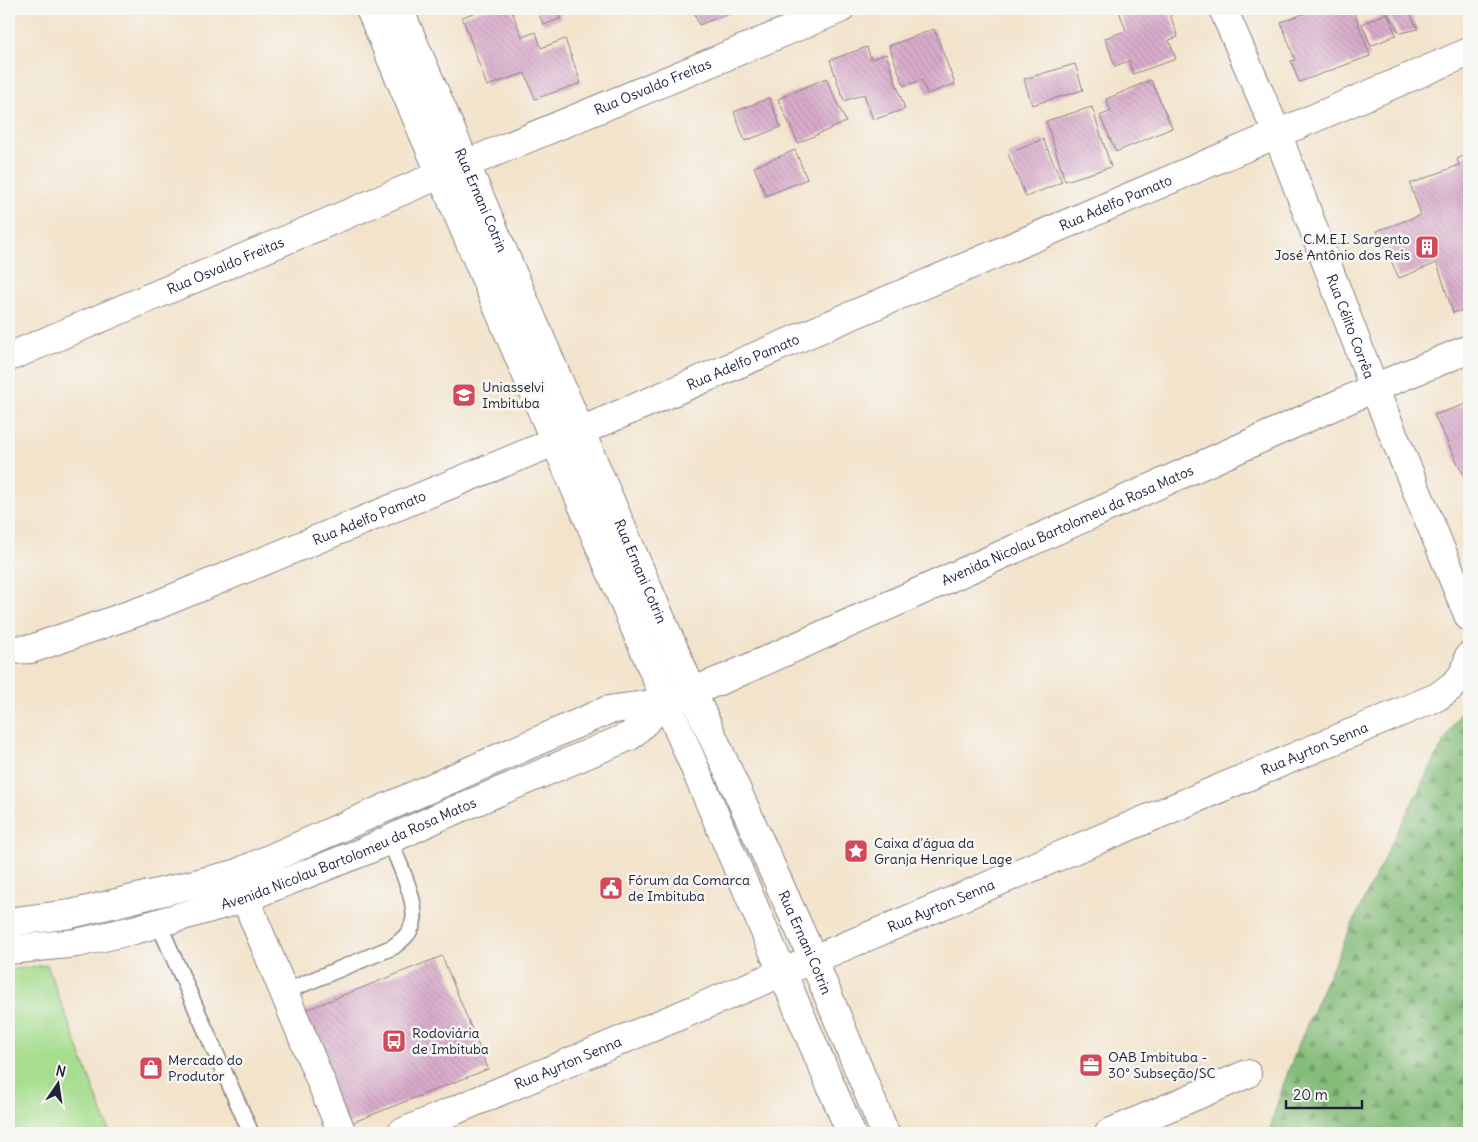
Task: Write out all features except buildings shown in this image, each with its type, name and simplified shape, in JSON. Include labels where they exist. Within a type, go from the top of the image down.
[{"type":"street","name":"Rua Ernani Cotrin","points":[[370,9],[454,169],[581,431],[692,692],[813,959],[885,1133]]},
{"type":"street","name":"Rua Ernani Cotrin","points":[[399,9],[454,169],[554,441],[851,1133]]},
{"type":"street","name":"Rua Osvaldo Freitas","points":[[9,357],[454,169],[840,9]]},
{"type":"street","name":"Rua Célito Corrêa","points":[[1223,9],[1277,133],[1374,388],[1469,616]]},
{"type":"street","name":"Rua Adelfo Pamato","points":[[9,650],[31,649],[152,607],[581,431],[1469,52]]},
{"type":"street","name":"Avenida Nicolau Bartolomeu da Rosa Matos","points":[[9,950],[77,943],[158,922],[240,886],[608,710],[666,702],[692,692],[1374,388],[1469,349]]},
{"type":"street","name":"Rua Ayrton Senna","points":[[401,1133],[1437,697],[1459,682],[1469,660]]},
{"type":"street","name":"Avenida Nicolau Bartolomeu da Rosa Matos","points":[[9,922],[71,914],[162,894],[240,886],[390,840],[630,736],[666,702]]},
{"type":"street","points":[[240,886],[342,1133]]},
{"type":"street","points":[[71,914],[77,943]]},
{"type":"street","points":[[1109,1133],[1247,1074]]},
{"type":"lane","points":[[284,992],[393,946],[407,936],[413,924],[415,910],[390,840]]},
{"type":"lane","points":[[158,922],[251,1133]]},
{"type":"green space","points":[[1469,697],[1469,1133],[1269,1133],[1290,1066],[1337,957],[1400,826]]},
{"type":"green space","points":[[47,965],[110,1133],[9,1133],[9,970]]},
{"type":"place","name":"C.M.E.I. Sargento José Antônio dos Reis","points":[[1427,247]]},
{"type":"place","name":"Uniasselvi Imbituba","points":[[464,395]]},
{"type":"place","name":"Caixa d'água da Granja Henrique Lage","points":[[856,851]]},
{"type":"place","name":"Fórum da Comarca de Imbituba","points":[[611,888]]},
{"type":"place","name":"Rodoviária de Imbituba","points":[[394,1041]]},
{"type":"place","name":"OAB Imbituba - 30° Subseção/SC","points":[[1091,1065]]},
{"type":"place","name":"Mercado do Produtor","points":[[151,1068]]}]
